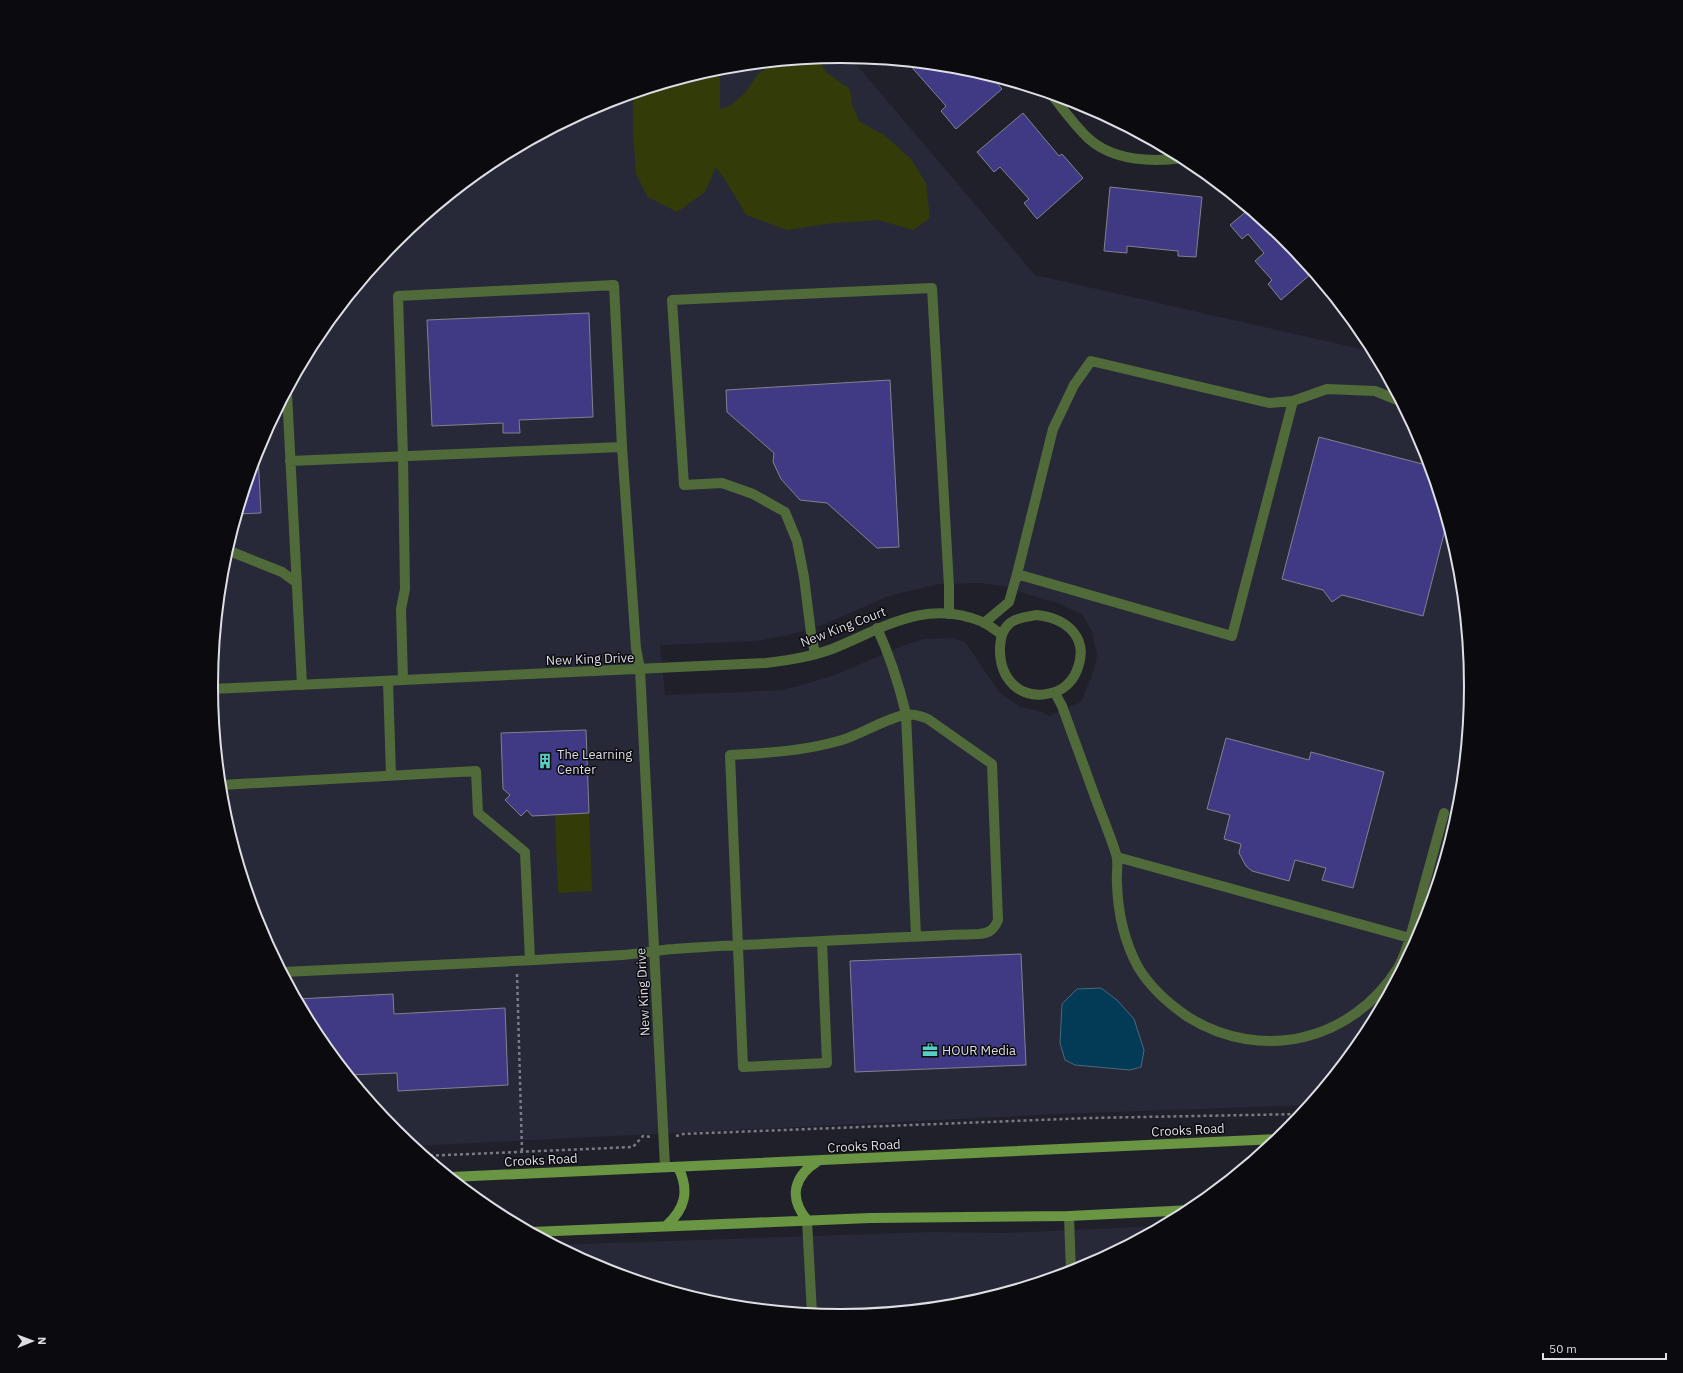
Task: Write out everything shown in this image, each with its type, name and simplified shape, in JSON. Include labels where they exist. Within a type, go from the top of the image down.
[{"type":"main road","name":"Crooks Road","points":[[458,1178],[1269,1139]]},
{"type":"main road","points":[[807,1220],[797,1204],[796,1194],[798,1184],[807,1168],[818,1161]]},
{"type":"main road","points":[[666,1226],[680,1210],[684,1197],[683,1177],[678,1167]]},
{"type":"main road","points":[[540,1232],[807,1220],[1070,1216],[1179,1211]]},
{"type":"street","points":[[1058,102],[1089,139],[1104,149],[1124,157],[1143,159],[1172,158]]},
{"type":"street","points":[[403,680],[401,609],[405,589],[398,296],[614,285],[622,447],[636,648],[640,669]]},
{"type":"street","points":[[815,654],[810,633],[804,577],[797,541],[785,512],[753,494],[722,483],[684,485],[672,300],[932,288],[949,586],[949,614]]},
{"type":"street","points":[[984,623],[1009,602],[1053,429],[1074,385],[1091,361],[1269,403],[1293,401],[1327,389],[1375,391],[1394,399]]},
{"type":"street","points":[[287,401],[302,685]]},
{"type":"street","points":[[1017,574],[1232,636],[1293,401]]},
{"type":"street","points":[[290,462],[622,447]]},
{"type":"street","points":[[233,552],[282,572],[297,583]]},
{"type":"street","name":"New King Court","points":[[640,669],[766,663],[801,658],[815,654],[877,628],[914,615],[927,613],[949,614],[984,623],[1001,634]]},
{"type":"street","points":[[1036,615],[1050,616],[1061,621],[1070,628],[1078,639],[1080,648],[1080,663],[1070,682],[1055,692],[1042,696],[1032,695],[1015,686],[1007,677],[1002,666],[1001,634],[1010,623],[1021,618],[1036,615]]},
{"type":"street","points":[[877,628],[887,650],[901,691],[906,714],[916,936]]},
{"type":"street","name":"New King Drive","points":[[218,689],[640,669],[665,1168]]},
{"type":"street","points":[[388,681],[391,775]]},
{"type":"street","points":[[1055,692],[1062,706],[1117,857],[1118,904],[1122,928],[1139,968],[1151,985],[1177,1009],[1208,1028],[1228,1035],[1254,1041],[1273,1042],[1302,1039],[1330,1028],[1358,1011],[1386,985],[1398,968]]},
{"type":"street","points":[[287,972],[530,960],[737,946],[822,941],[916,936],[987,933],[996,927],[998,920],[992,764],[928,719],[918,715],[906,714],[848,737],[820,746],[788,751],[730,755],[737,946],[743,1067],[827,1063],[822,941]]},
{"type":"street","points":[[226,785],[476,771],[478,813],[524,852],[530,960]]},
{"type":"street","points":[[1400,965],[1410,938],[1444,813]]},
{"type":"street","points":[[1117,857],[1410,938]]},
{"type":"street","points":[[1070,1216],[1071,1266]]},
{"type":"street","points":[[807,1220],[812,1309]]},
{"type":"path","points":[[517,971],[522,1151]]},
{"type":"path","points":[[680,1136],[683,1134],[1088,1118],[1294,1114]]},
{"type":"path","points":[[431,1156],[633,1147],[643,1136],[646,1137]]},
{"type":"shaded area","points":[[855,63],[1035,275],[1366,350],[1401,411],[1418,448],[1444,525],[1460,605],[1464,646],[1465,686],[1464,727],[1460,768],[1444,848],[1418,925],[1401,962],[1360,1033],[1336,1066],[1303,1105],[1059,1114],[420,1146],[373,1098],[347,1066],[323,1033],[282,962],[265,925],[239,848],[223,768],[219,727],[219,646],[223,605],[239,525],[251,486],[265,448],[282,411],[302,375],[323,340],[373,275],[430,218],[462,192],[495,168],[566,127],[603,110],[641,96],[680,84],[720,75],[760,68],[801,64]],"holes":[[[980,583],[1004,586],[1058,603],[1083,615],[1092,632],[1097,655],[1095,667],[1081,702],[1049,716],[1042,712],[1020,707],[1000,693],[965,642],[952,638],[923,639],[900,647],[835,675],[780,690],[665,695],[660,645],[756,641],[785,636],[825,624],[889,596],[938,584]]]},
{"type":"shaded area","points":[[1152,1226],[1117,1246],[1080,1263],[1003,1289],[923,1305],[882,1309],[801,1309],[760,1305],[720,1298],[680,1289],[641,1277],[603,1263],[564,1245],[931,1232],[1006,1233]]},
{"type":"green space","points":[[821,64],[826,72],[850,89],[852,105],[860,122],[884,135],[911,159],[926,183],[930,218],[913,230],[878,220],[833,223],[787,230],[746,215],[716,167],[705,192],[677,212],[648,197],[636,174],[633,131],[633,99],[680,84],[720,75],[720,109],[731,105],[745,93],[758,74],[769,67]]},
{"type":"green space","points":[[589,813],[592,891],[558,893],[555,815]]},
{"type":"water","points":[[1101,988],[1117,1000],[1134,1019],[1144,1050],[1141,1067],[1130,1070],[1075,1065],[1065,1060],[1060,1043],[1062,1004],[1077,989]]},
{"type":"building","points":[[911,67],[963,75],[997,83],[1002,89],[956,129],[941,111],[946,106]]},
{"type":"building","points":[[1023,113],[1059,156],[1062,154],[1083,178],[1037,219],[1024,203],[1029,199],[1000,167],[994,172],[977,152]]},
{"type":"building","points":[[1110,187],[1202,197],[1196,257],[1178,256],[1178,251],[1127,246],[1127,253],[1104,251]]},
{"type":"building","points":[[1246,212],[1310,275],[1281,300],[1268,284],[1272,280],[1255,261],[1264,253],[1248,234],[1242,239],[1230,225]]},
{"type":"building","points":[[589,313],[593,417],[519,420],[520,433],[503,433],[503,423],[432,426],[427,320]]},
{"type":"building","points":[[890,380],[899,547],[877,548],[827,503],[800,500],[781,479],[773,462],[774,453],[727,412],[726,390]]},
{"type":"building","points":[[1319,437],[1424,464],[1445,530],[1423,616],[1342,595],[1332,602],[1323,590],[1282,579]]},
{"type":"building","points":[[259,466],[261,513],[242,514]]},
{"type":"building","name":"The Learning Center","points":[[586,730],[589,813],[532,816],[527,810],[521,816],[505,800],[510,795],[503,789],[501,733]]},
{"type":"building","points":[[1226,738],[1309,760],[1311,752],[1384,772],[1353,888],[1322,880],[1326,868],[1295,860],[1289,881],[1252,871],[1246,866],[1239,853],[1241,844],[1224,839],[1230,815],[1207,809]]},
{"type":"building","points":[[1021,954],[1026,1065],[855,1072],[850,961]]},
{"type":"building","points":[[393,994],[394,1014],[505,1008],[508,1085],[398,1091],[397,1073],[354,1075],[323,1033],[302,999]]},
{"type":"place","name":"The Learning Center","points":[[545,761]]},
{"type":"place","name":"HOUR Media","points":[[930,1050]]}]
